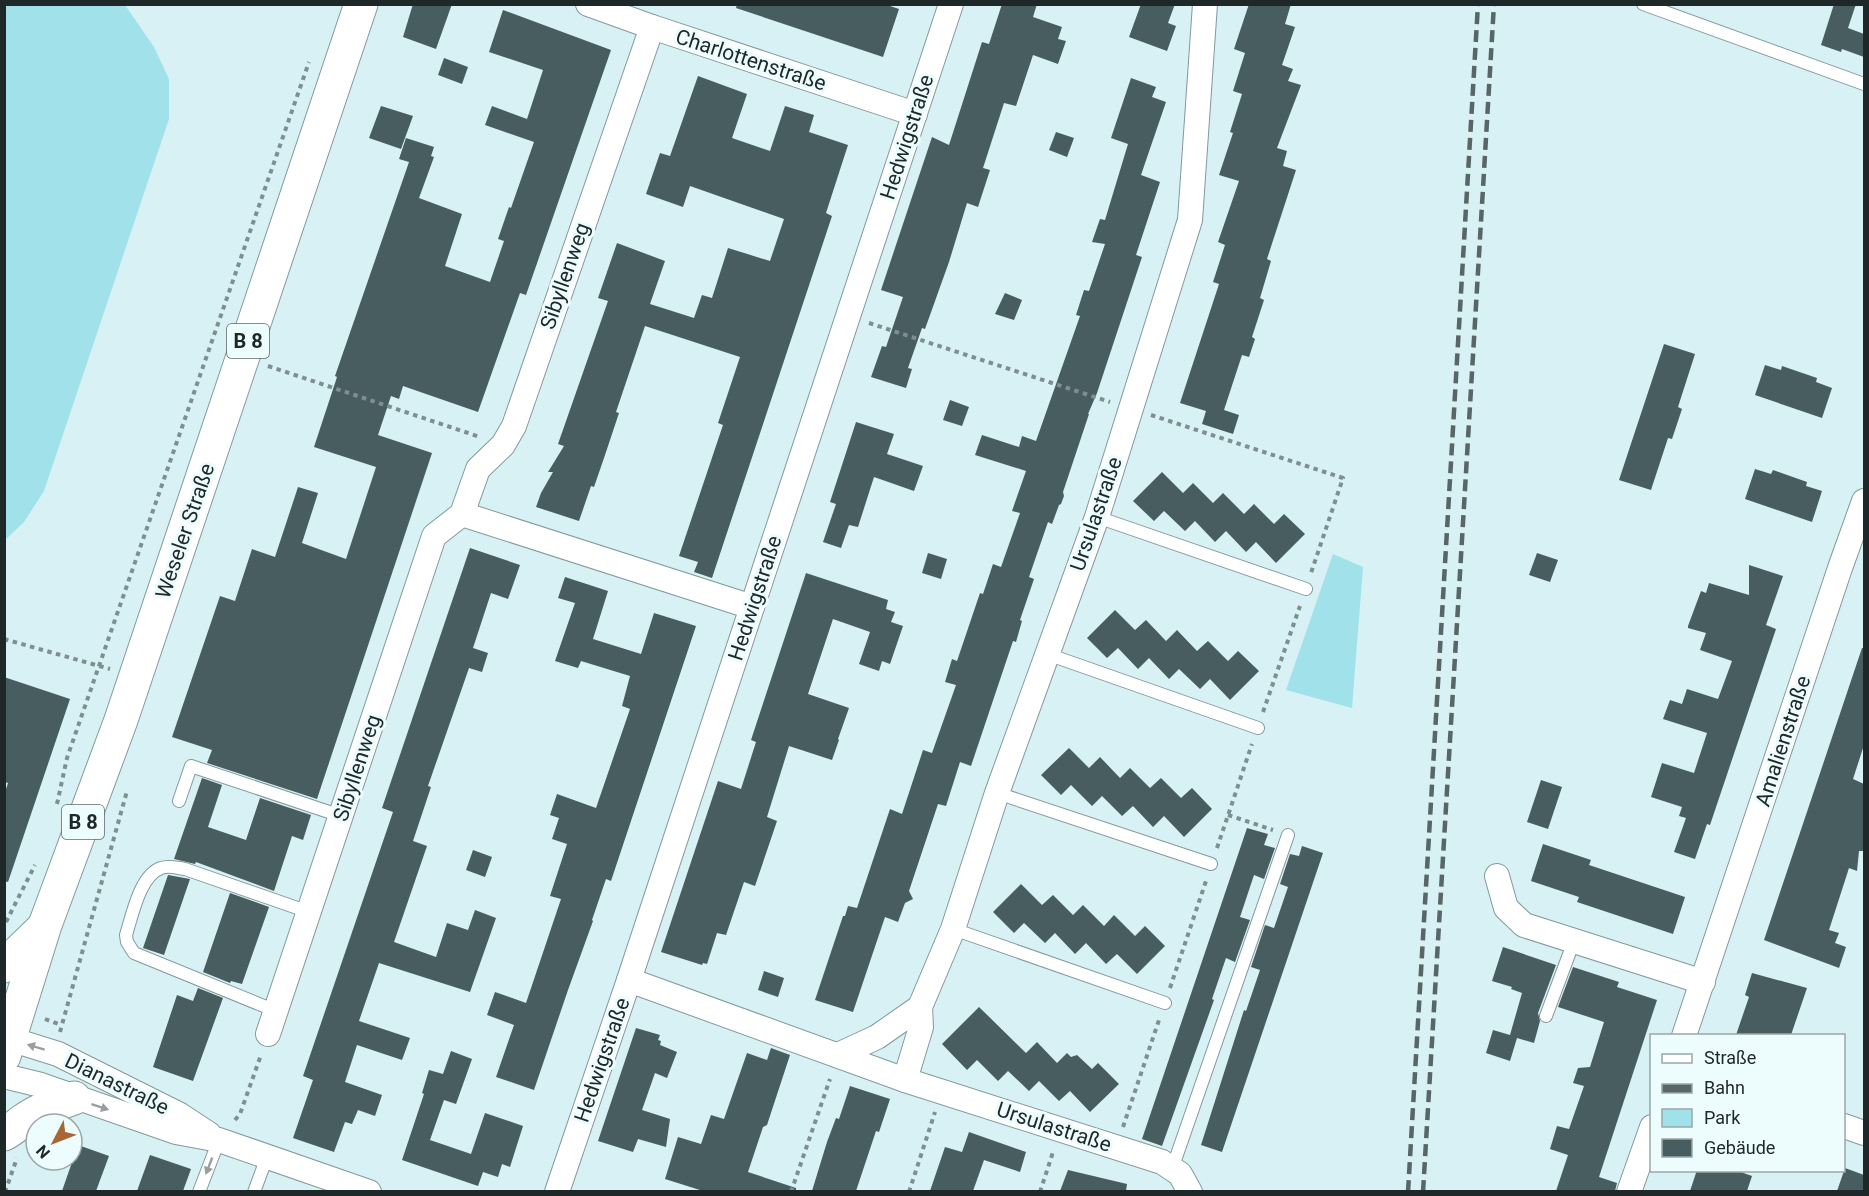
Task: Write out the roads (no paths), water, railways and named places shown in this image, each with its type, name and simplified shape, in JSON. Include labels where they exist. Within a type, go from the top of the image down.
[{"type":"main road","name":"Weseler Straße","points":[[7,1047],[45,925],[135,678],[361,4]]},
{"type":"main road","points":[[4,966],[45,925]]},
{"type":"main road","points":[[4,1134],[48,1107],[74,1098]]},
{"type":"street","name":"Charlottenstraße","points":[[588,4],[915,114]]},
{"type":"street","name":"Hedwigstraße","points":[[557,1191],[629,980],[951,4]]},
{"type":"street","name":"Ursulastraße","points":[[905,1080],[921,1027],[920,1007],[953,929],[997,792],[1097,517],[1190,220],[1205,4]]},
{"type":"street","name":"Sibyllenweg","points":[[268,1034],[434,536],[462,514],[478,469],[503,445],[514,426],[652,27]]},
{"type":"street","name":"Amalienstraße","points":[[1684,1034],[1864,501]]},
{"type":"street","points":[[462,514],[752,607]]},
{"type":"street","points":[[1497,876],[1506,908],[1524,925],[1703,982]]},
{"type":"street","name":"Ursulastraße","points":[[629,980],[905,1080],[1162,1162],[1180,1174],[1190,1191]]},
{"type":"street","points":[[838,1055],[877,1037],[920,1007]]},
{"type":"street","name":"Dianastraße","points":[[7,1047],[58,1054],[180,1115],[219,1140]]},
{"type":"street","name":"Dianastraße","points":[[4,1076],[40,1085],[176,1132],[219,1140],[369,1191]]},
{"type":"street","points":[[1845,1126],[1864,1133]]},
{"type":"street","points":[[1629,1191],[1650,1133]]},
{"type":"lane","points":[[1643,4],[1864,84]]},
{"type":"lane","points":[[1097,517],[1306,589]]},
{"type":"lane","points":[[1047,654],[1258,728]]},
{"type":"lane","points":[[179,801],[190,766],[341,816]]},
{"type":"lane","points":[[997,792],[1211,864]]},
{"type":"lane","points":[[1172,1169],[1288,835]]},
{"type":"lane","points":[[276,1011],[134,952],[127,942],[126,935],[141,890],[148,878],[159,868],[170,867],[185,869],[309,912]]},
{"type":"lane","points":[[953,929],[1165,1003]]},
{"type":"lane","points":[[1546,1016],[1574,941]]},
{"type":"lane","points":[[199,1191],[219,1140]]},
{"type":"lane","points":[[254,1191],[267,1157]]},
{"type":"railway","points":[[1408,1192],[1478,4]]},
{"type":"railway","points":[[1423,1192],[1494,4]]}]
